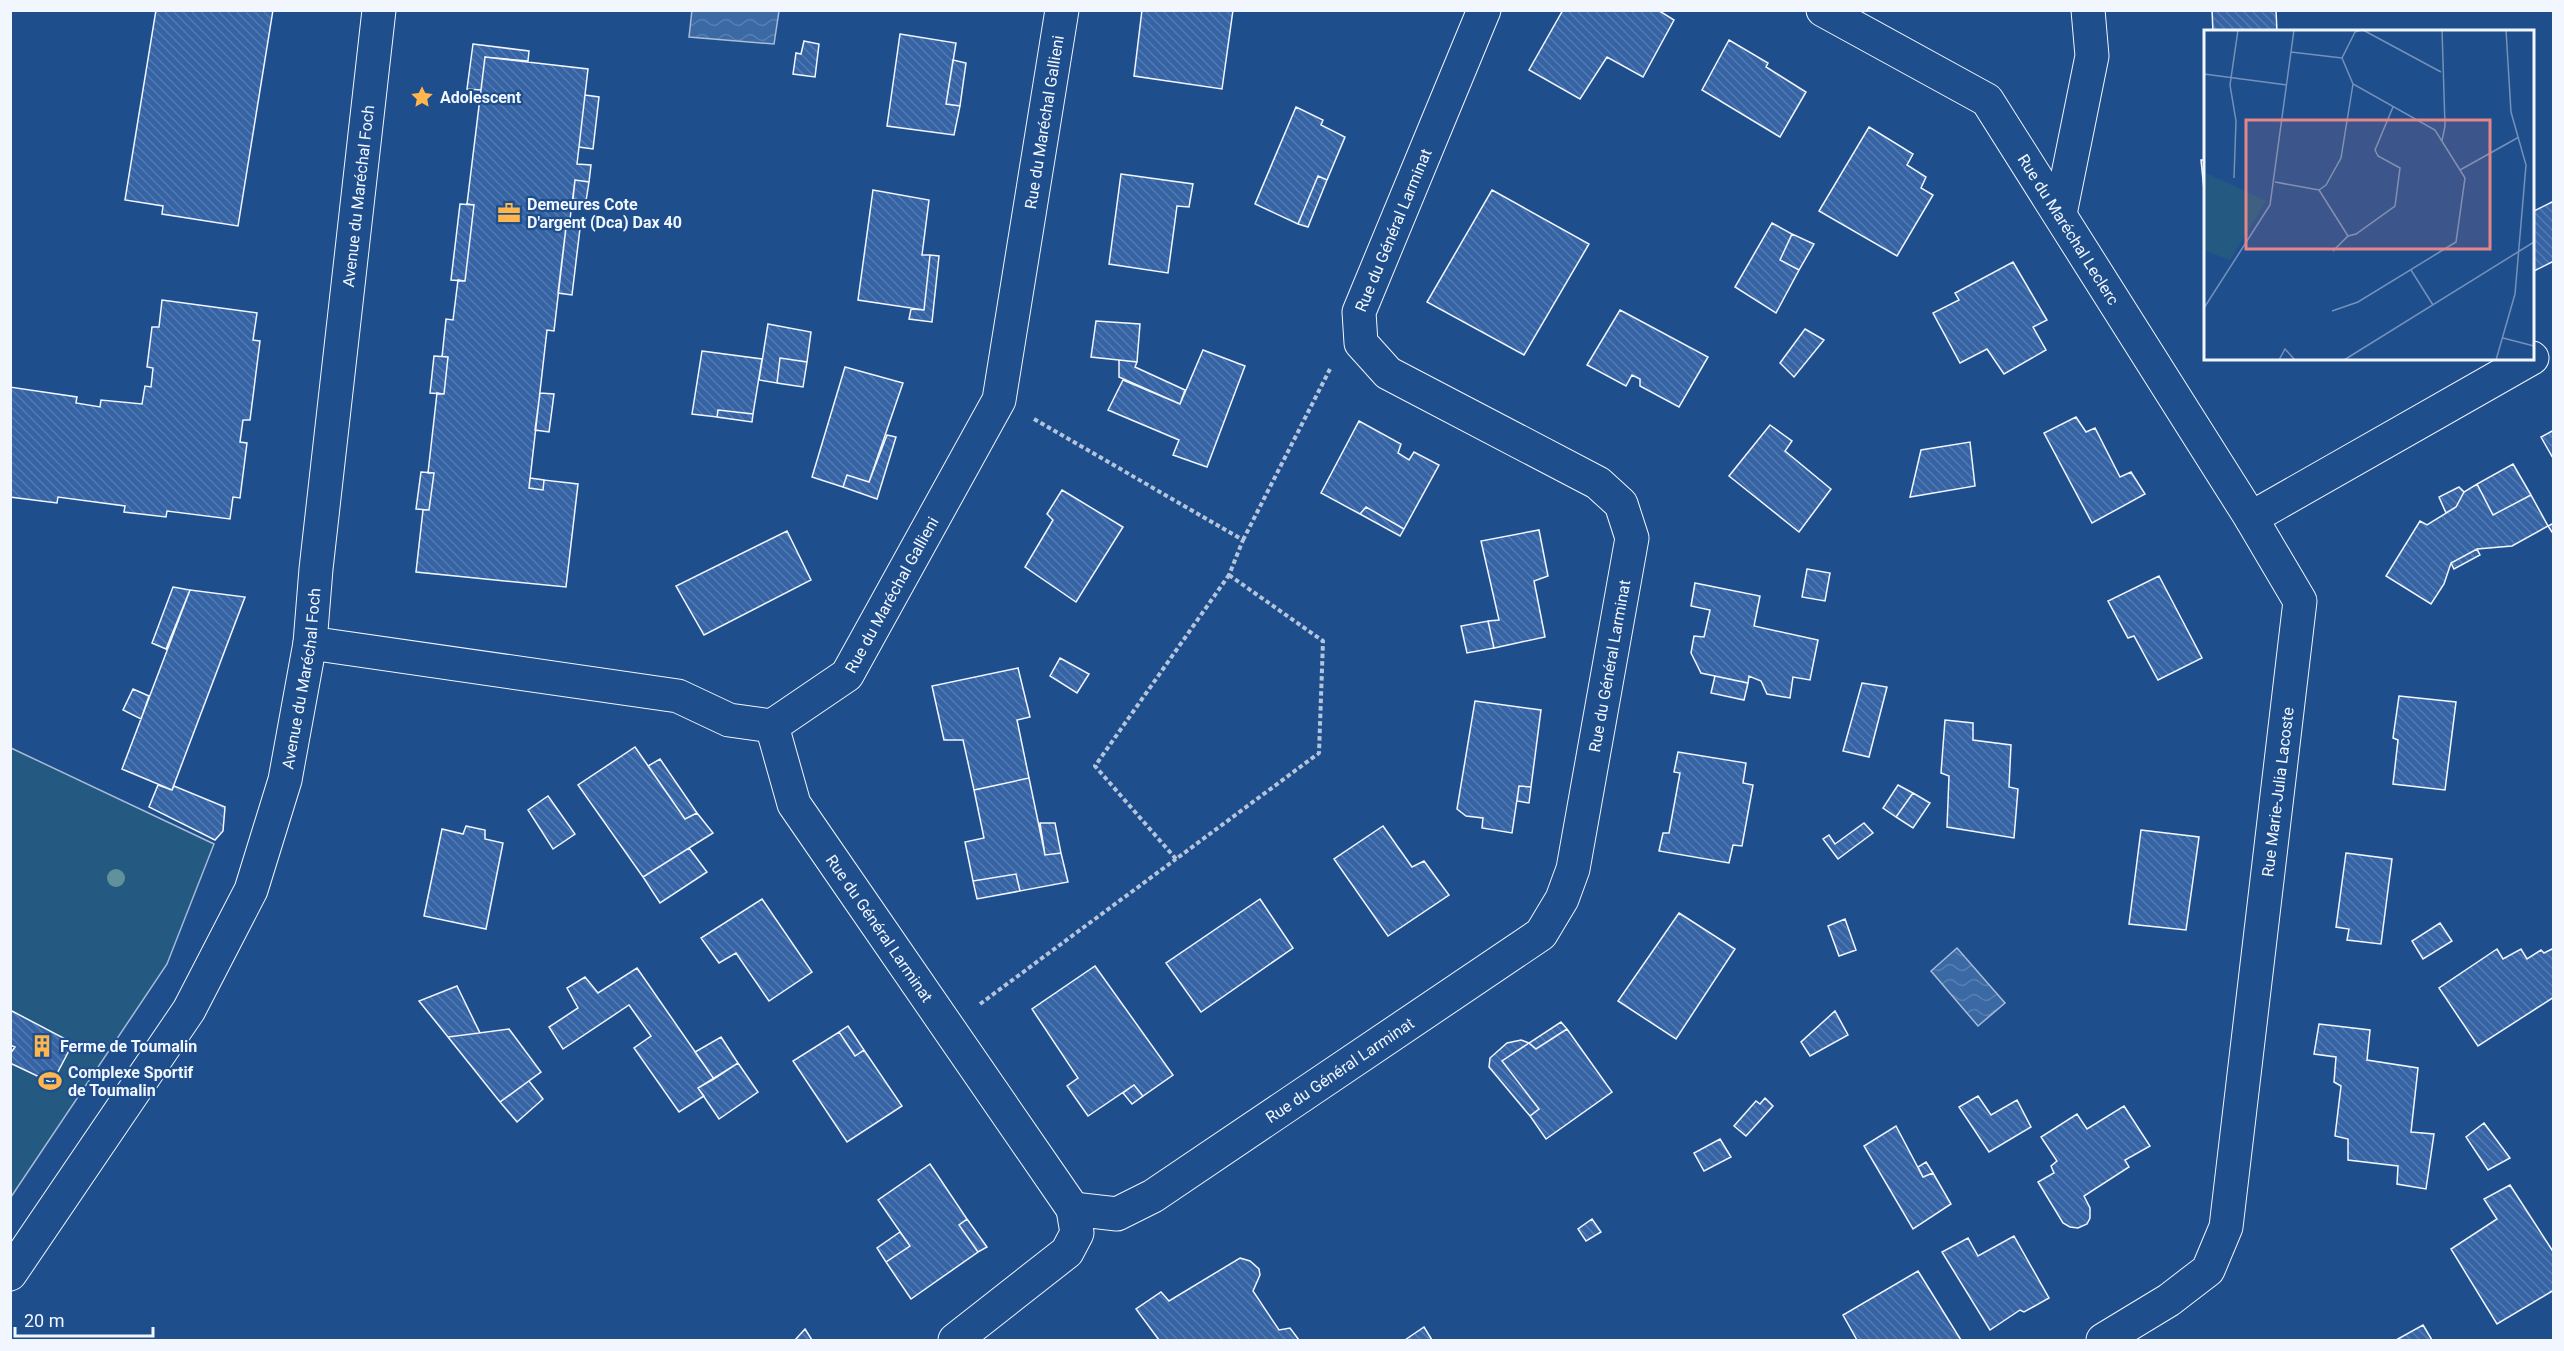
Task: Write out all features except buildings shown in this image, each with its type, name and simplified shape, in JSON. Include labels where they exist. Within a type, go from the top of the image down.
[{"type":"street","name":"Avenue du Maréchal Foch","points":[[10,1274],[189,1010],[251,890],[285,780],[310,643],[316,569],[380,10]]},
{"type":"street","name":"Rue du Maréchal Gallieni","points":[[772,726],[847,675],[999,400],[1062,10]]},
{"type":"street","name":"Rue du Général Larminat","points":[[772,726],[794,804],[1073,1209],[1116,1214],[1153,1196],[1541,934],[1562,899],[1573,870],[1632,538],[1621,504],[1598,483],[1388,374],[1361,344],[1359,312],[1484,10]]},
{"type":"street","name":"Rue du Maréchal Leclerc","points":[[1822,10],[1987,100],[2251,518]]},
{"type":"street","points":[[2060,213],[2092,56],[2088,10]]},
{"type":"street","points":[[2534,357],[2553,346]]},
{"type":"street","points":[[2251,518],[2528,360]]},
{"type":"street","name":"Rue Marie-Julia Lacoste","points":[[2103,1341],[2169,1300],[2208,1270],[2226,1227],[2300,601],[2251,518]]},
{"type":"street","points":[[310,643],[678,696],[729,720],[772,726]]},
{"type":"street","points":[[955,1341],[1067,1252],[1077,1233],[1073,1209]]},
{"type":"path","points":[[1176,860],[1095,766],[1229,575],[1243,540],[1359,312]]},
{"type":"path","points":[[999,400],[1243,540]]},
{"type":"path","points":[[948,1027],[1319,753],[1323,641],[1229,575]]},
{"type":"shaded area","name":"Complexe Sportif de Toumalin","points":[[11,748],[214,844],[167,964],[11,1197]]},
{"type":"water","points":[[692,10],[779,11],[774,44],[689,37]]},
{"type":"water","points":[[1957,948],[2005,1003],[1978,1026],[1931,971]]},
{"type":"place","name":"Adolescent","points":[[422,97]]},
{"type":"place","name":"Demeures Cote D'argent (Dca) Dax 40","points":[[509,213]]},
{"type":"place","name":"Ferme de Toumalin","points":[[42,1046]]},
{"type":"place","name":"Complexe Sportif de Toumalin","points":[[50,1081]]}]
